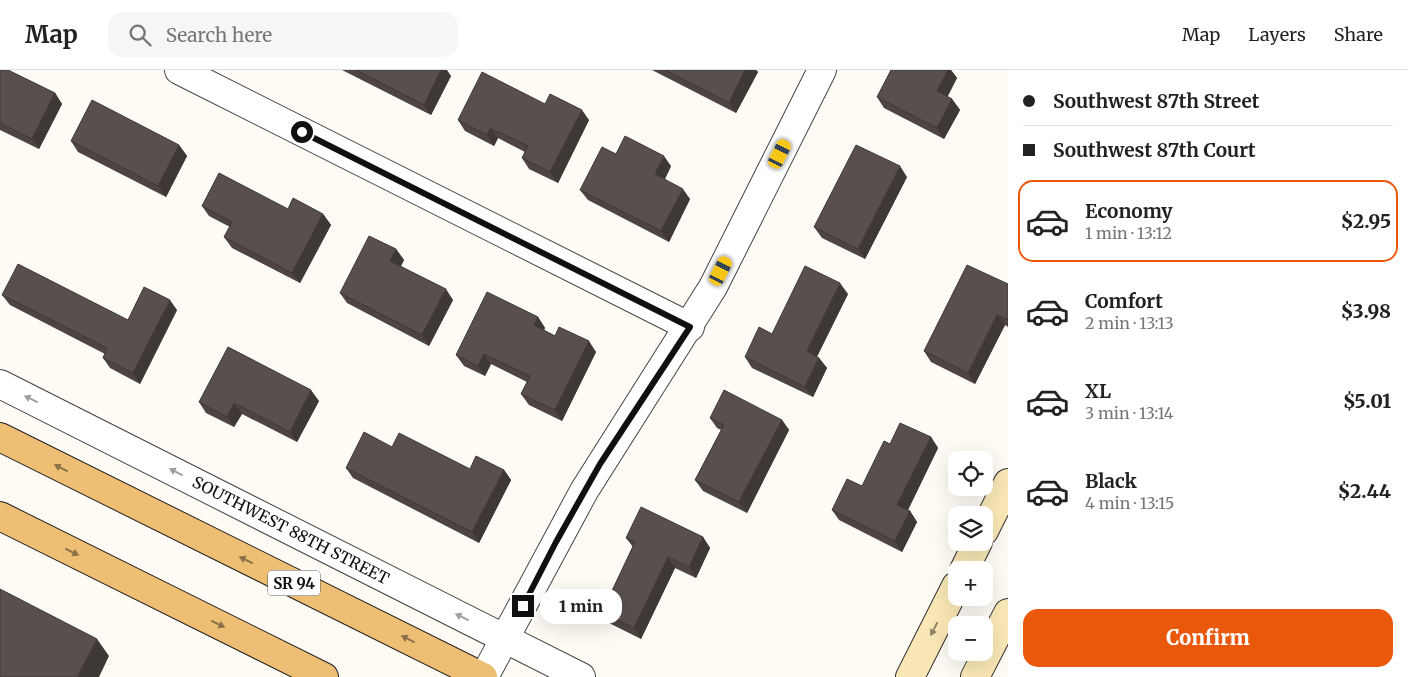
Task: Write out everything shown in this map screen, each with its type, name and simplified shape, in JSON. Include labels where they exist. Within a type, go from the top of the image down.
[{"type":"main road","name":"SR 94","points":[[0,437],[484,677]]},
{"type":"main road","points":[[993,513],[1008,483]]},
{"type":"main road","points":[[0,516],[324,677]]},
{"type":"main road","points":[[910,677],[948,602]]},
{"type":"main road","points":[[975,677],[1008,613]]},
{"type":"street","points":[[179,70],[690,327]]},
{"type":"street","points":[[484,677],[592,478],[690,327],[713,288],[822,70]]},
{"type":"street","name":"SOUTHWEST 88TH STREET","points":[[0,384],[581,677]]},
{"type":"building","points":[[0,70],[8,70],[55,93],[32,139],[0,123]]},
{"type":"building","points":[[356,70],[441,70],[424,105]]},
{"type":"building","points":[[665,70],[745,70],[729,103]]},
{"type":"building","points":[[891,70],[948,70],[937,91],[952,99],[937,128],[877,97]]},
{"type":"building","points":[[482,72],[545,104],[550,94],[582,110],[550,172],[522,158],[528,146],[490,128],[487,135],[458,120]]},
{"type":"building","points":[[92,100],[179,145],[158,186],[71,141]]},
{"type":"building","points":[[625,136],[664,156],[655,174],[683,189],[661,231],[580,190],[602,147],[616,154]]},
{"type":"building","points":[[856,145],[900,166],[858,249],[814,227]]},
{"type":"building","points":[[219,173],[288,209],[293,198],[323,214],[292,273],[224,237],[232,222],[202,206]]},
{"type":"building","points":[[369,236],[396,249],[390,261],[446,289],[422,335],[340,293]]},
{"type":"building","points":[[18,264],[128,320],[144,287],[170,300],[133,373],[103,358],[107,348],[2,295]]},
{"type":"building","points":[[967,265],[1008,284],[1008,320],[997,315],[968,373],[924,351]]},
{"type":"building","points":[[805,266],[840,283],[807,351],[819,358],[805,387],[745,357],[759,327],[772,334]]},
{"type":"building","points":[[487,292],[538,317],[534,325],[555,336],[559,327],[589,341],[555,410],[521,394],[530,376],[484,354],[478,366],[456,355]]},
{"type":"building","points":[[228,347],[311,390],[290,432],[234,403],[227,417],[199,402]]},
{"type":"building","points":[[724,390],[782,420],[739,502],[695,480],[724,425],[710,418]]},
{"type":"building","points":[[900,423],[931,437],[897,505],[910,511],[895,541],[832,510],[847,479],[862,486],[884,441],[890,444]]},
{"type":"building","points":[[364,432],[392,447],[399,433],[470,469],[476,456],[504,470],[472,532],[346,468]]},
{"type":"building","points":[[641,507],[703,537],[689,567],[668,557],[634,628],[602,612],[635,542],[626,538]]},
{"type":"building","points":[[0,589],[97,639],[77,677],[0,677]]},
{"type":"route","points":[[302,132],[690,327],[600,464],[523,606]]}]
